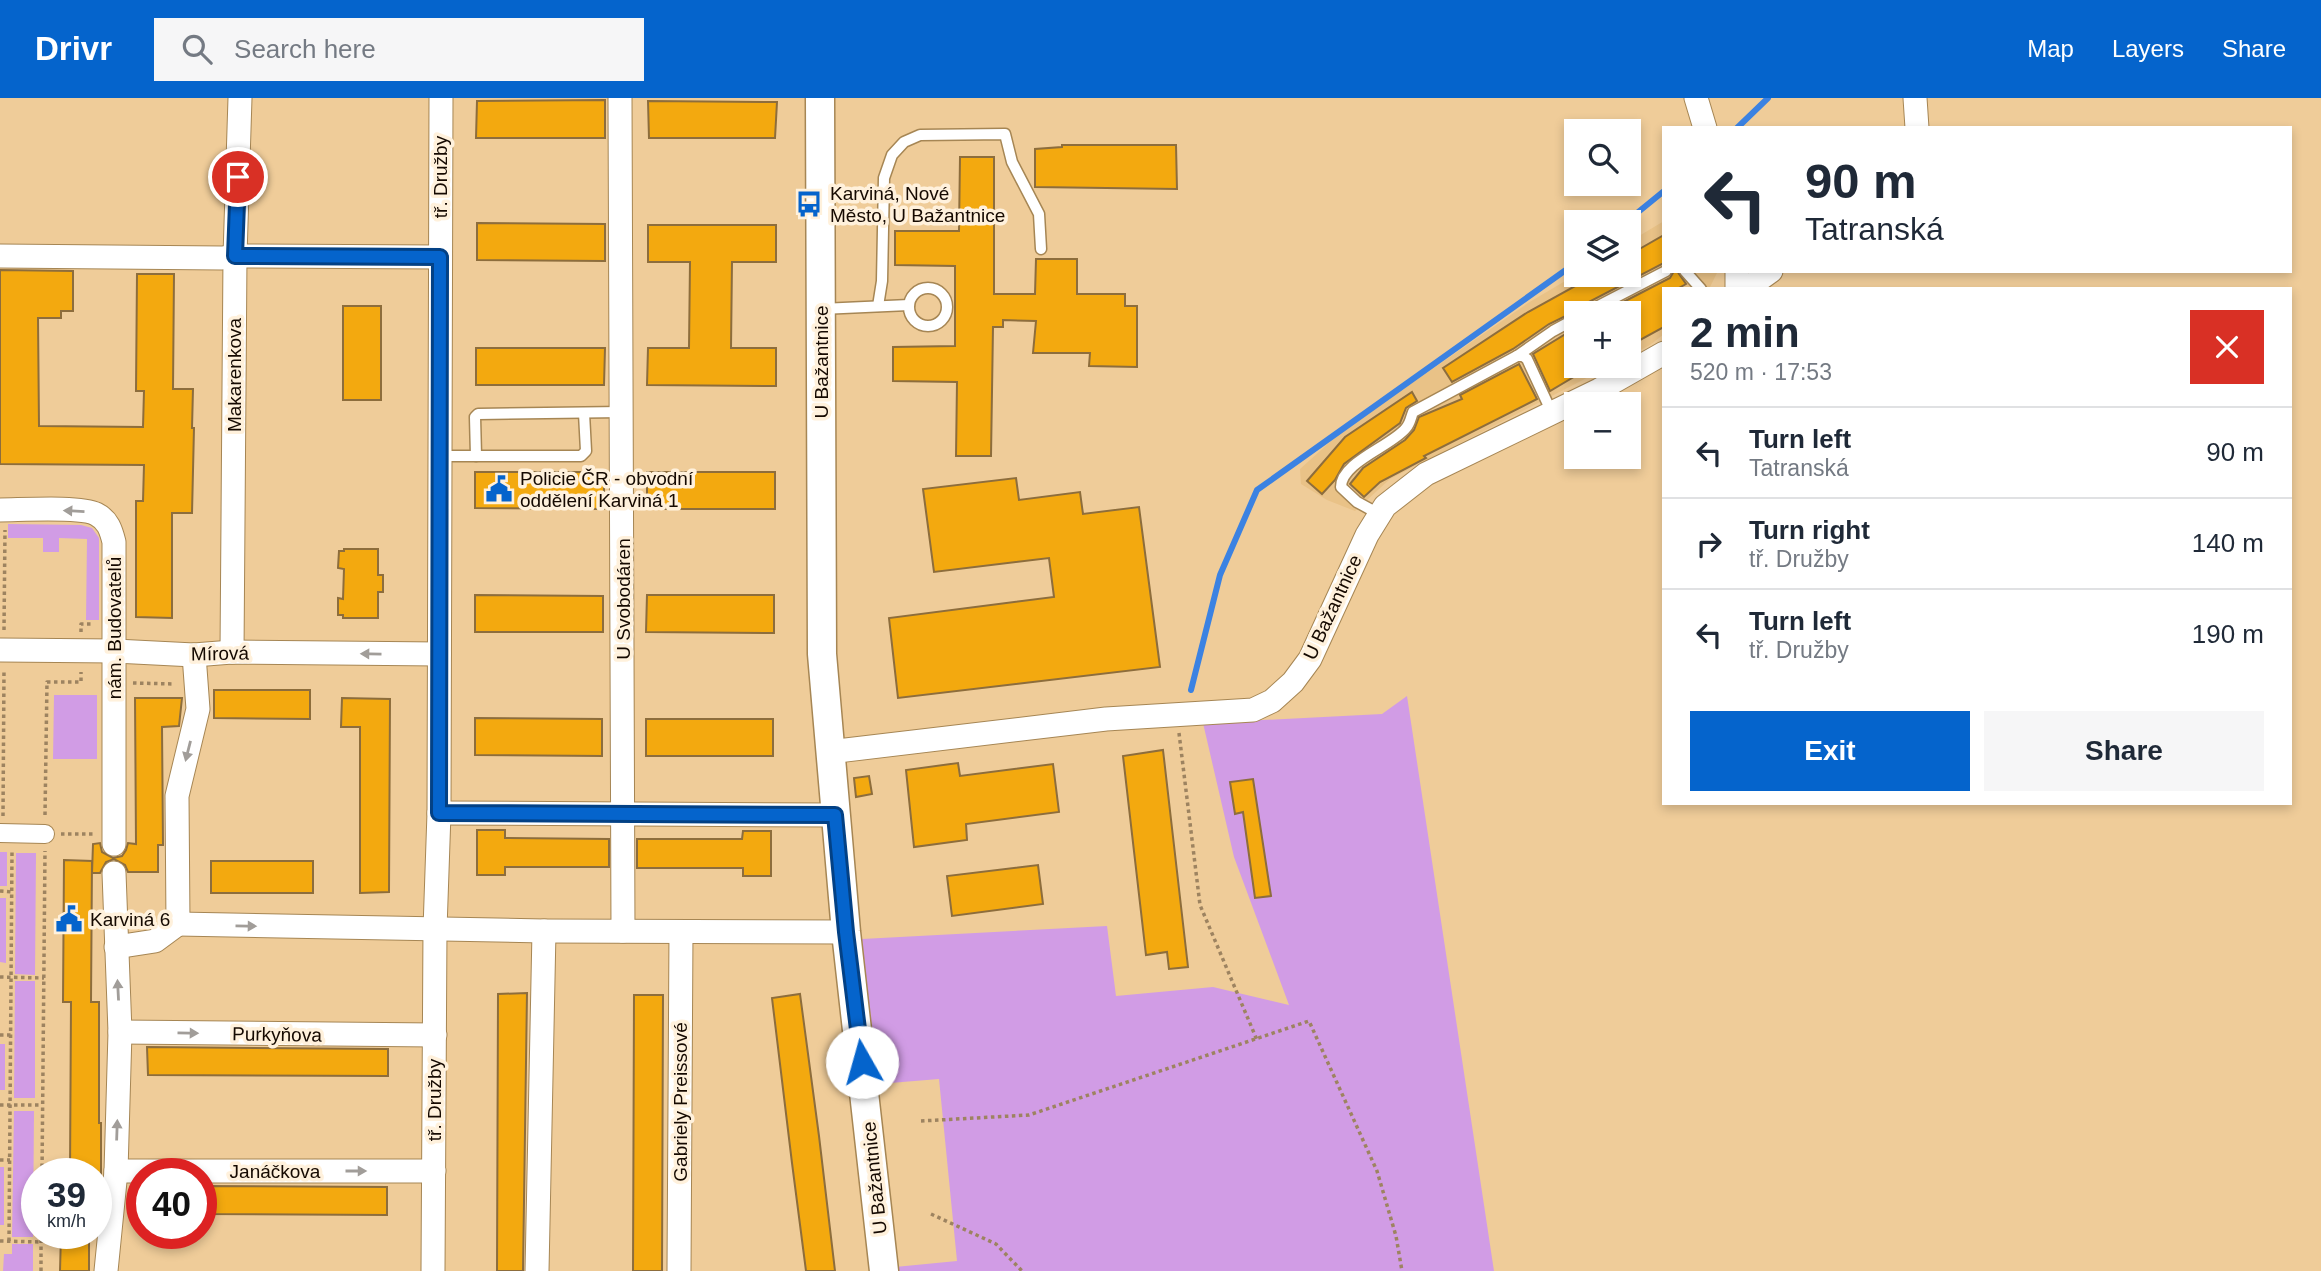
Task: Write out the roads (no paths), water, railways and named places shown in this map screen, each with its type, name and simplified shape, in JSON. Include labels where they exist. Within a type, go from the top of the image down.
[{"type":"street","name":"Makarenkova","points":[[232,652],[235,256],[240,98]]},
{"type":"street","name":"tř. Družby","points":[[433,1271],[435,929],[439,813],[440,98]]},
{"type":"street","name":"U Svobodáren","points":[[620,98],[623,931]]},
{"type":"street","name":"U Bažantnice","points":[[820,98],[822,654],[846,932],[884,1271]]},
{"type":"street","points":[[1696,98],[1704,126]]},
{"type":"street","points":[[1915,98],[1917,126]]},
{"type":"street","points":[[0,256],[440,257]]},
{"type":"street","points":[[1749,287],[1768,273]]},
{"type":"street","name":"U Bažantnice","points":[[829,752],[1106,719],[1253,710],[1272,701],[1293,682],[1310,659],[1367,535],[1385,506],[1426,474],[1599,390],[1662,354]]},
{"type":"street","name":"nám. Budovatelů","points":[[0,510],[81,510],[95,513],[105,520],[111,529],[114,542],[116,651],[114,839]]},
{"type":"street","name":"Mírová","points":[[0,650],[194,655],[232,652],[439,654]]},
{"type":"street","points":[[178,924],[177,796],[198,709],[194,655]]},
{"type":"street","points":[[439,813],[835,815]]},
{"type":"street","points":[[6,833],[45,834]]},
{"type":"street","points":[[106,1271],[116,1171],[120,1032],[114,873]]},
{"type":"street","points":[[116,947],[155,941],[178,924],[544,931],[846,932]]},
{"type":"street","points":[[537,1271],[544,931]]},
{"type":"street","name":"Gabriely Preissové","points":[[678,1271],[681,932]]},
{"type":"street","name":"Purkyňova","points":[[120,1032],[435,1035]]},
{"type":"street","name":"Janáčkova","points":[[116,1171],[434,1171]]},
{"type":"lane","points":[[878,306],[882,281],[884,178],[892,155],[904,142],[920,135],[1004,134],[1012,162],[1039,214],[1041,249]]},
{"type":"lane","points":[[1608,301],[1662,273]]},
{"type":"lane","points":[[1687,273],[1699,287]]},
{"type":"lane","points":[[821,309],[909,305]]},
{"type":"lane","points":[[1379,514],[1357,502],[1341,487],[1341,481],[1352,467],[1408,427],[1413,412],[1517,356],[1564,325]]},
{"type":"lane","points":[[1517,356],[1527,359],[1552,413]]},
{"type":"lane","points":[[439,456],[585,454],[584,412]]},
{"type":"lane","points":[[476,457],[475,417],[478,415],[622,412]]},
{"type":"waterway","points":[[1739,126],[1768,98]]},
{"type":"waterway","points":[[1641,210],[1662,193]]},
{"type":"waterway","points":[[1191,690],[1220,575],[1257,490],[1564,271]]},
{"type":"place","name":"Karviná, Nové Město, U Bažantnice","points":[[809,204]]},
{"type":"place","name":"Policie ČR - obvodní oddělení Karviná 1","points":[[499,489]]},
{"type":"place","name":"Karviná 6","points":[[69,919]]}]
